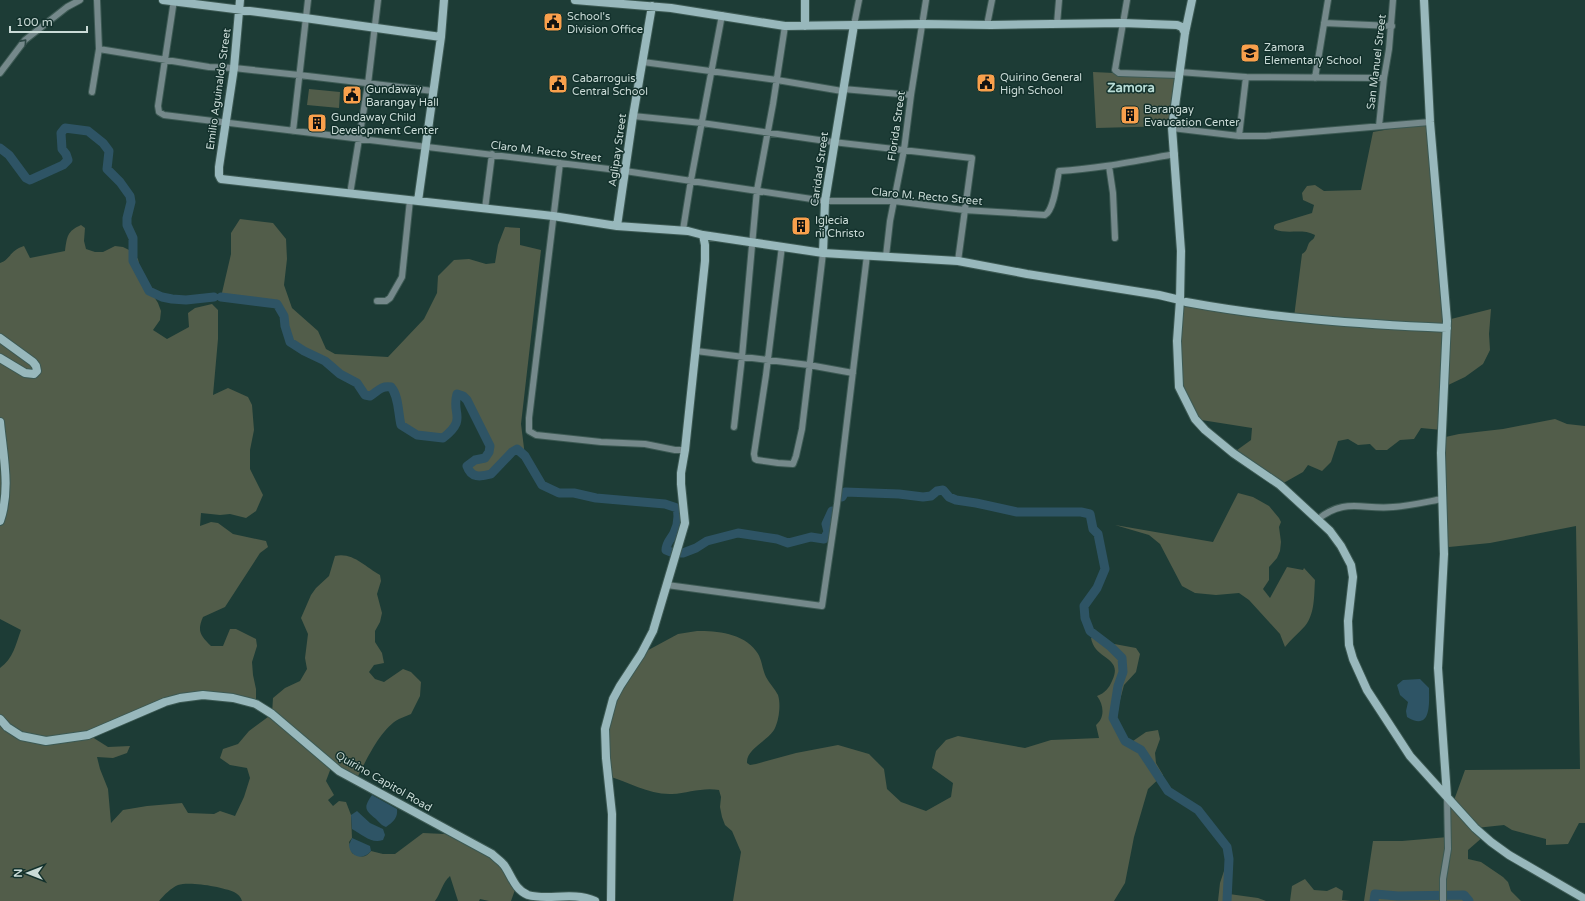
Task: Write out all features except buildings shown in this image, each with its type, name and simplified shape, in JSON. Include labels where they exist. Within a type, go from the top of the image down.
[{"type":"street","points":[[0,73],[25,40],[67,7],[80,0]]},
{"type":"street","points":[[92,92],[99,48],[97,0]]},
{"type":"street","points":[[163,0],[441,37]]},
{"type":"street","name":"Emilio Aguinaldo Street","points":[[240,0],[234,68],[218,167],[219,175],[223,180],[350,194]]},
{"type":"street","points":[[292,130],[308,0]]},
{"type":"street","points":[[378,0],[368,84],[350,194],[553,216],[617,226],[683,230],[704,235],[823,253],[958,261],[1027,274],[1159,295],[1236,311],[1323,321],[1446,328]]},
{"type":"street","points":[[418,201],[441,37],[444,0]]},
{"type":"street","points":[[575,0],[652,6],[722,15],[785,26],[1122,23],[1177,25],[1182,28],[1185,33]]},
{"type":"street","points":[[805,0],[805,26]]},
{"type":"street","points":[[854,25],[858,0]]},
{"type":"street","name":"Florida Street","points":[[886,256],[890,221],[904,150],[911,94],[926,0]]},
{"type":"street","points":[[988,25],[992,0]]},
{"type":"street","points":[[1057,24],[1060,0]]},
{"type":"street","points":[[1127,0],[1115,65],[1116,71],[1119,72],[1246,77],[1384,78]]},
{"type":"street","points":[[1192,0],[1185,33],[1172,128],[1183,301],[1177,340],[1177,375],[1179,387],[1195,419],[1233,453],[1280,485],[1330,531],[1341,546],[1351,565],[1353,577],[1348,621],[1353,659],[1367,690],[1410,756],[1475,828],[1490,842],[1509,855],[1585,899]]},
{"type":"street","points":[[1315,78],[1328,0]]},
{"type":"street","name":"San Manuel Street","points":[[1378,126],[1392,26],[1393,0]]},
{"type":"street","points":[[1424,0],[1430,122],[1446,297],[1441,438],[1444,554],[1438,668],[1448,849],[1443,886],[1443,901]]},
{"type":"street","points":[[165,61],[173,1]]},
{"type":"street","name":"Aglipay Street","points":[[617,226],[633,116],[652,6]]},
{"type":"street","points":[[683,230],[722,15]]},
{"type":"street","points":[[1324,24],[1392,26]]},
{"type":"street","name":"Caridad Street","points":[[768,360],[754,454],[757,460],[793,464],[802,429],[808,365],[823,253],[825,200],[842,90],[854,25]]},
{"type":"street","points":[[734,427],[742,357],[757,190],[777,80],[785,26]]},
{"type":"street","points":[[99,48],[165,61],[209,67],[234,68],[433,91]]},
{"type":"street","name":"Claro M. Recto Street","points":[[165,61],[158,106],[159,112],[164,115],[625,170],[825,200],[894,201],[964,210],[1045,215],[1050,211],[1052,206],[1059,171],[1109,166]]},
{"type":"street","points":[[643,62],[842,90],[911,94]]},
{"type":"street","points":[[1239,136],[1246,77]]},
{"type":"street","points":[[633,116],[702,123],[834,142],[972,158],[958,261]]},
{"type":"street","points":[[1172,128],[1239,136],[1298,134],[1430,122]]},
{"type":"street","points":[[485,208],[492,154]]},
{"type":"street","points":[[1115,238],[1113,193],[1109,166],[1174,154]]},
{"type":"street","points":[[560,163],[529,418],[529,431],[536,435],[601,442],[645,444],[675,450],[685,450]]},
{"type":"street","points":[[377,301],[386,301],[390,298],[402,277],[410,200]]},
{"type":"street","points":[[611,901],[612,814],[606,758],[605,729],[613,699],[641,654],[653,631],[685,523],[681,484],[705,261],[704,235]]},
{"type":"street","points":[[768,360],[782,246]]},
{"type":"street","points":[[667,585],[822,606],[838,504],[867,255]]},
{"type":"street","points":[[0,338],[33,362],[36,366],[36,371],[34,374],[25,374],[0,358]]},
{"type":"street","points":[[696,351],[808,365],[853,373]]},
{"type":"street","points":[[0,422],[6,488],[4,507],[0,521]]},
{"type":"street","points":[[1317,520],[1326,512],[1349,506],[1381,508],[1442,499]]},
{"type":"street","name":"Quirino Capitol Road","points":[[0,719],[7,727],[21,736],[46,741],[88,735],[165,702],[180,698],[203,695],[233,698],[256,704],[272,714],[340,770],[492,854],[503,864],[516,887],[528,895],[547,898],[586,897],[594,901]]},
{"type":"green space","points":[[1093,72],[1177,76],[1173,126],[1096,128]]},
{"type":"green space","points":[[309,89],[340,92],[339,108],[307,105]]},
{"type":"green space","points":[[1430,122],[1447,320],[1491,309],[1489,334],[1490,350],[1483,364],[1465,377],[1444,387],[1442,430],[1421,428],[1414,439],[1400,440],[1387,450],[1376,450],[1370,444],[1358,445],[1348,439],[1338,441],[1331,462],[1322,471],[1308,465],[1303,472],[1280,485],[1233,453],[1251,440],[1252,428],[1195,419],[1177,375],[1180,300],[1294,317],[1302,254],[1315,235],[1305,232],[1279,231],[1274,229],[1274,226],[1276,224],[1312,213],[1314,205],[1303,200],[1302,193],[1307,186],[1315,185],[1324,191],[1361,190],[1373,132]]},
{"type":"green space","points":[[240,219],[273,223],[286,239],[287,259],[284,285],[292,308],[318,331],[326,349],[335,354],[388,357],[424,319],[437,293],[438,276],[454,260],[469,259],[486,264],[495,263],[498,245],[505,227],[520,228],[520,245],[541,250],[521,424],[525,456],[517,449],[512,452],[491,474],[483,476],[473,475],[467,466],[475,460],[485,458],[489,452],[490,446],[467,400],[463,396],[457,394],[456,421],[453,428],[443,438],[417,435],[401,425],[397,412],[396,397],[391,387],[384,387],[370,396],[365,395],[357,383],[340,374],[324,360],[304,351],[290,342],[285,326],[284,316],[277,304],[221,297],[231,254],[231,233]]},
{"type":"green space","points":[[81,225],[85,228],[84,241],[86,249],[95,252],[103,252],[115,246],[123,247],[131,251],[138,259],[142,278],[158,303],[161,311],[160,320],[153,330],[167,339],[189,327],[188,313],[195,308],[212,304],[218,310],[218,339],[213,395],[228,388],[248,397],[252,405],[254,430],[250,450],[250,469],[263,495],[256,511],[246,518],[230,514],[220,515],[201,513],[200,526],[211,522],[218,523],[233,534],[266,541],[268,547],[260,553],[225,607],[203,617],[200,626],[202,636],[211,646],[223,646],[230,629],[236,629],[256,639],[257,646],[252,662],[256,689],[256,704],[233,698],[180,698],[89,735],[108,747],[130,746],[127,753],[113,758],[97,757],[108,789],[111,823],[123,810],[182,803],[188,813],[214,814],[220,811],[235,816],[244,797],[250,778],[247,768],[230,765],[220,758],[223,749],[238,744],[249,731],[272,714],[273,698],[285,688],[300,681],[307,669],[305,658],[308,634],[301,618],[311,595],[329,576],[335,556],[348,556],[359,561],[380,575],[381,581],[377,594],[382,613],[380,622],[375,631],[375,642],[382,653],[384,663],[374,665],[369,672],[375,679],[384,682],[403,669],[411,672],[421,682],[420,696],[411,714],[399,719],[386,730],[374,746],[356,780],[332,765],[326,781],[334,795],[328,800],[333,806],[339,801],[346,802],[351,815],[352,838],[349,842],[352,853],[358,856],[367,855],[371,851],[383,854],[395,854],[423,833],[445,834],[480,847],[492,854],[516,887],[511,901],[489,901],[480,899],[479,901],[458,901],[450,876],[445,882],[435,901],[242,901],[238,895],[229,890],[206,885],[183,884],[175,886],[159,901],[0,901],[0,668],[11,656],[21,630],[0,619],[0,263],[6,260],[13,252],[24,246],[30,258],[65,251],[68,235],[76,227]]},
{"type":"green space","points":[[1555,419],[1567,424],[1585,426],[1585,823],[1579,823],[1568,844],[1546,845],[1546,839],[1512,830],[1504,825],[1476,828],[1484,836],[1468,850],[1468,859],[1481,862],[1503,877],[1508,882],[1511,891],[1521,901],[1364,901],[1373,841],[1402,841],[1448,837],[1447,796],[1453,803],[1465,770],[1580,769],[1576,526],[1490,543],[1449,547],[1443,542],[1441,438],[1459,434],[1503,429]]},
{"type":"green space","points":[[1238,493],[1253,497],[1269,506],[1281,522],[1279,527],[1281,542],[1280,551],[1277,558],[1269,567],[1269,580],[1263,589],[1270,598],[1287,567],[1303,570],[1304,568],[1315,580],[1311,616],[1305,626],[1285,647],[1280,634],[1249,600],[1239,593],[1216,595],[1195,593],[1182,586],[1160,544],[1149,535],[1115,525],[1213,542]]},
{"type":"green space","points":[[697,631],[729,634],[744,640],[751,645],[761,660],[766,677],[778,695],[779,712],[778,721],[775,728],[768,737],[750,753],[747,763],[750,765],[756,764],[796,753],[838,745],[869,754],[884,769],[887,789],[901,802],[926,811],[951,797],[953,783],[932,768],[936,751],[946,740],[958,736],[1025,748],[1051,740],[1099,738],[1096,725],[1101,719],[1102,707],[1097,696],[1110,686],[1115,673],[1112,662],[1098,651],[1091,638],[1099,634],[1109,643],[1136,648],[1140,654],[1136,672],[1124,685],[1117,719],[1122,735],[1133,741],[1146,732],[1158,730],[1160,739],[1155,753],[1156,763],[1163,775],[1148,789],[1134,837],[1125,883],[1114,901],[733,901],[741,852],[732,831],[725,825],[722,817],[720,807],[721,797],[719,790],[707,789],[664,794],[647,790],[608,776],[609,713],[641,654],[678,634]]},
{"type":"green space","points":[[1226,865],[1226,880],[1229,894],[1258,898],[1266,901],[1218,901],[1220,883]]},
{"type":"green space","points":[[1305,879],[1314,890],[1327,891],[1336,887],[1343,891],[1342,900],[1351,901],[1290,901],[1292,886]]},
{"type":"water","points":[[1420,679],[1429,688],[1429,708],[1425,718],[1421,721],[1415,721],[1407,717],[1406,711],[1408,702],[1400,695],[1397,685],[1403,680]]},
{"type":"water","points":[[372,795],[397,809],[397,815],[394,820],[386,827],[369,813],[366,808]]},
{"type":"water","points":[[357,811],[370,823],[383,829],[385,835],[383,840],[371,840],[352,829],[351,815]]},
{"type":"water","points":[[352,838],[370,846],[371,851],[361,857],[354,855],[349,845]]},
{"type":"waterway","points":[[0,148],[9,155],[26,178],[30,180],[63,165],[68,160],[62,149],[61,133],[65,128],[88,131],[103,143],[109,151],[107,169],[120,182],[130,196],[131,202],[127,225],[133,238],[133,261],[149,291],[162,297],[172,299],[186,300],[214,297]]},
{"type":"waterway","points":[[221,297],[277,304],[284,316],[285,326],[290,342],[304,351],[325,361],[340,374],[357,383],[365,395],[370,396],[384,387],[391,387],[396,395],[401,425],[417,435],[443,438],[451,431],[457,421],[457,394],[463,396],[467,400],[490,446],[489,452],[485,458],[475,460],[467,466],[473,475],[483,476],[491,474],[512,452],[517,449],[525,456],[542,485],[559,493],[574,493],[596,498],[665,504],[677,508],[678,518],[676,527],[666,548],[666,550],[671,552]]},
{"type":"waterway","points":[[842,497],[845,492],[899,494],[923,497],[931,496],[937,491],[943,490],[949,497],[956,500],[1017,512],[1081,512],[1090,514],[1093,529],[1098,534],[1105,569],[1097,588],[1084,606],[1085,618],[1090,631],[1111,647],[1122,658],[1123,672],[1118,686],[1113,718],[1125,741],[1141,750],[1168,791],[1198,810],[1227,847],[1229,859],[1227,901]]},
{"type":"waterway","points":[[677,553],[683,553],[696,548],[707,541],[738,533],[777,539],[788,543],[811,537],[824,539],[828,532],[826,524],[832,511]]},
{"type":"waterway","points":[[1374,901],[1375,894],[1398,896],[1464,895],[1469,901]]},
{"type":"place","name":"School's Division Office","points":[[553,22]]},
{"type":"place","name":"Zamora Elementary School","points":[[1250,53]]},
{"type":"place","name":"Quirino General High School","points":[[986,83]]},
{"type":"place","name":"Cabarroguis Central School","points":[[558,84]]},
{"type":"place","name":"Gundaway Barangay Hall","points":[[352,95]]},
{"type":"place","name":"Barangay Evaucation Center","points":[[1130,115]]},
{"type":"place","name":"Gundaway Child Development Center","points":[[317,123]]},
{"type":"place","name":"Iglecia ni Christo","points":[[801,226]]},
{"type":"district","name":"Zamora","points":[[1131,87]]}]
